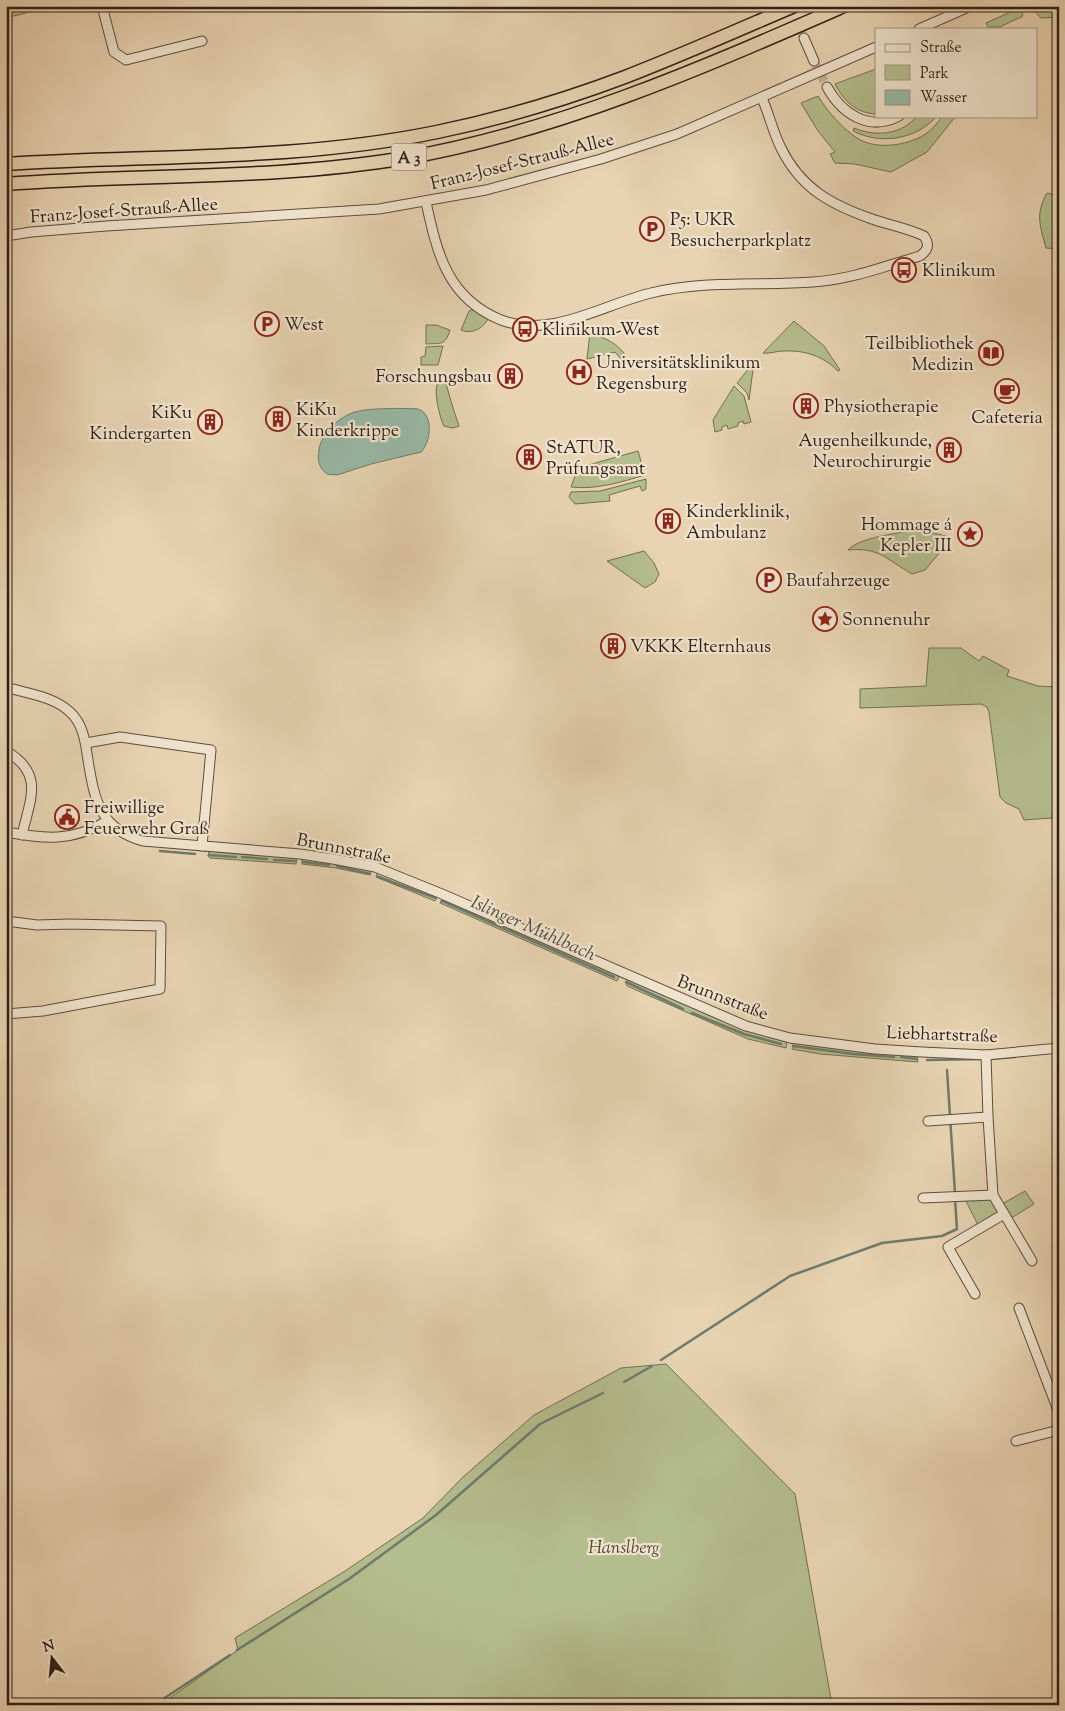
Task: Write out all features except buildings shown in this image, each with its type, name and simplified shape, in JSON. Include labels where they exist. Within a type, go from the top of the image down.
[{"type":"highway","name":"A 3","points":[[6,164],[268,153],[398,139],[436,132],[537,106],[615,80],[794,6]]},
{"type":"highway","name":"A 3","points":[[6,184],[268,173],[404,158],[443,150],[515,133],[616,100],[682,75],[844,6]]},
{"type":"street","points":[[102,6],[114,52],[126,60],[202,41]]},
{"type":"street","points":[[921,28],[971,6]]},
{"type":"street","points":[[804,38],[814,61]]},
{"type":"street","name":"Franz-Josef-Strauß-Allee","points":[[6,236],[106,226],[379,209],[486,190],[601,159],[677,134],[875,48]]},
{"type":"street","points":[[827,87],[837,102],[854,117],[865,122],[878,123],[895,118]]},
{"type":"street","points":[[426,202],[438,251],[446,272],[457,289],[483,310],[502,320],[535,326],[564,322],[632,298],[677,288],[721,284],[831,280],[913,258],[926,252],[928,246],[924,236],[845,209],[824,198],[807,184],[792,167],[781,148],[762,98]]},
{"type":"street","name":"Brunnstraße","points":[[6,687],[50,699],[61,705],[77,720],[86,743],[95,798],[99,809],[107,821],[123,834],[137,840],[300,854],[375,868],[451,898],[746,1026],[790,1038],[825,1042]]},
{"type":"street","points":[[86,743],[120,737],[211,750],[202,846]]},
{"type":"street","points":[[6,751],[16,757],[31,775],[33,787],[22,835]]},
{"type":"street","points":[[6,832],[53,838],[84,834],[107,821]]},
{"type":"street","points":[[6,921],[37,925],[161,926],[160,989],[42,1012],[6,1014]]},
{"type":"street","name":"Liebhartstraße","points":[[825,1042],[986,1058],[1059,1048]]},
{"type":"street","points":[[986,1058],[993,1195],[1032,1261]]},
{"type":"street","points":[[928,1121],[988,1117]]},
{"type":"street","points":[[923,1198],[993,1195]]},
{"type":"street","points":[[975,1294],[948,1247],[1004,1214]]},
{"type":"street","points":[[1018,1308],[1059,1413]]},
{"type":"street","points":[[1016,1440],[1059,1430]]},
{"type":"green space","points":[[6,6],[53,6],[6,18]]},
{"type":"green space","points":[[1034,6],[1059,6],[1059,17],[1041,18],[1036,13]]},
{"type":"green space","points":[[1017,9],[1023,16],[1000,27],[988,27],[986,23]]},
{"type":"green space","points":[[875,69],[875,114],[862,111],[851,105],[842,96],[835,84]]},
{"type":"green space","points":[[818,96],[840,124],[857,138],[864,142],[881,145],[900,144],[917,139],[934,127],[941,118],[954,118],[927,152],[891,172],[855,164],[835,163],[830,154],[835,152],[818,131],[801,103]]},
{"type":"green space","points":[[915,118],[935,118],[919,130],[897,138],[875,138],[853,131],[854,128],[871,133],[896,131]]},
{"type":"green space","points":[[1047,193],[1055,195],[1059,199],[1059,249],[1046,248],[1041,226],[1041,207]]},
{"type":"green space","points":[[472,310],[490,316],[485,324],[474,331],[461,330],[469,311]]},
{"type":"green space","points":[[794,321],[824,346],[840,370],[838,371],[820,358],[806,353],[780,351],[763,353]]},
{"type":"green space","points":[[426,325],[436,325],[450,330],[442,343],[426,344]]},
{"type":"green space","points":[[590,333],[618,346],[629,362],[623,361],[615,352],[587,359]]},
{"type":"green space","points":[[443,346],[438,365],[421,365],[421,357],[425,356],[426,347]]},
{"type":"green space","points":[[754,362],[749,400],[747,393],[737,383]]},
{"type":"green space","points":[[443,379],[445,380],[459,426],[453,428],[444,426],[438,406],[436,389],[437,384]]},
{"type":"green space","points":[[734,386],[744,396],[751,422],[744,424],[743,421],[738,423],[738,426],[728,429],[727,425],[722,427],[722,430],[715,432],[713,420]]},
{"type":"green space","points":[[638,451],[645,475],[600,486],[571,487],[578,468]]},
{"type":"green space","points":[[646,479],[646,489],[642,491],[640,486],[609,495],[610,501],[575,504],[569,497],[571,492],[600,491]]},
{"type":"green space","points":[[909,531],[920,531],[952,538],[925,570],[912,574],[876,553],[848,550],[860,542]]},
{"type":"green space","points":[[644,551],[654,563],[659,574],[655,582],[645,588],[607,561]]},
{"type":"green space","points":[[929,648],[961,648],[979,661],[983,656],[1009,670],[1007,676],[1038,686],[1059,687],[1059,768],[1052,818],[1024,820],[1019,809],[1006,803],[1000,797],[987,707],[981,704],[860,708],[860,689],[926,686]]},
{"type":"green space","points":[[209,851],[295,856],[297,859],[296,864],[210,858],[208,856]]},
{"type":"green space","points":[[305,857],[372,869],[370,875],[302,864],[302,859]]},
{"type":"green space","points":[[378,871],[438,895],[435,901],[376,877]]},
{"type":"green space","points":[[443,897],[619,976],[617,981],[440,903]]},
{"type":"green space","points":[[628,979],[787,1041],[786,1048],[748,1039],[627,986]]},
{"type":"green space","points":[[794,1042],[917,1056],[918,1062],[820,1054],[792,1049]]},
{"type":"green space","points":[[1025,1191],[1034,1204],[1010,1219],[1002,1204]]},
{"type":"green space","points":[[993,1196],[1002,1213],[979,1227],[964,1197]]},
{"type":"green space","name":"Hanslberg","points":[[666,1364],[795,1494],[832,1705],[160,1705],[238,1650],[235,1638],[345,1571],[423,1518],[463,1477],[534,1415],[621,1368]]},
{"type":"water","points":[[395,408],[418,409],[427,416],[429,422],[429,435],[421,452],[371,464],[337,475],[327,474],[320,466],[318,454],[323,438],[332,426],[349,414],[368,410]]},
{"type":"waterway","name":"Islinger Mühlbach","points":[[160,851],[195,854]]},
{"type":"waterway","name":"Islinger Mühlbach","points":[[209,855],[236,857]]},
{"type":"waterway","name":"Islinger Mühlbach","points":[[242,857],[267,859]]},
{"type":"waterway","name":"Islinger Mühlbach","points":[[274,860],[295,861]]},
{"type":"waterway","name":"Islinger Mühlbach","points":[[303,862],[329,865]]},
{"type":"waterway","name":"Islinger Mühlbach","points":[[337,866],[370,874]]},
{"type":"waterway","name":"Islinger Mühlbach","points":[[378,877],[436,898]]},
{"type":"waterway","name":"Islinger Mühlbach","points":[[442,901],[614,977]]},
{"type":"waterway","name":"Islinger Mühlbach","points":[[626,982],[683,1009]]},
{"type":"waterway","name":"Islinger Mühlbach","points":[[692,1013],[744,1034],[781,1044]]},
{"type":"waterway","name":"Islinger Mühlbach","points":[[793,1046],[894,1057]]},
{"type":"waterway","name":"Islinger Mühlbach","points":[[901,1057],[917,1059]]},
{"type":"waterway","name":"Islinger Mühlbach","points":[[989,1059],[1015,1057]]},
{"type":"waterway","name":"Islinger Mühlbach","points":[[927,1060],[983,1059]]},
{"type":"waterway","points":[[947,1070],[955,1193]]},
{"type":"waterway","points":[[661,1360],[790,1276],[882,1243],[942,1236],[957,1229],[955,1199]]},
{"type":"waterway","points":[[624,1382],[652,1366]]},
{"type":"waterway","points":[[237,1650],[349,1579],[436,1515],[540,1424],[603,1393]]},
{"type":"waterway","points":[[154,1705],[230,1655]]},
{"type":"tunnel","points":[[791,6],[804,38]]},
{"type":"tunnel","points":[[814,61],[827,87]]},
{"type":"place","name":"P5: UKR Besucherparkplatz","points":[[652,229]]},
{"type":"place","name":"Klinikum","points":[[904,270]]},
{"type":"place","name":"West","points":[[267,324]]},
{"type":"place","name":"Klinikum-West","points":[[525,329]]},
{"type":"place","name":"Teilbibliothek Medizin","points":[[991,353]]},
{"type":"place","name":"Universitätsklinikum Regensburg","points":[[579,372]]},
{"type":"place","name":"Forschungsbau","points":[[510,376]]},
{"type":"place","name":"Cafeteria","points":[[1007,391]]},
{"type":"place","name":"Physiotherapie","points":[[806,406]]},
{"type":"place","name":"KiKu Kinderkrippe","points":[[278,419]]},
{"type":"place","name":"KiKu Kindergarten","points":[[210,422]]},
{"type":"place","name":"Augenheilkunde, Neurochirurgie","points":[[949,450]]},
{"type":"place","name":"StATUR, Prüfungsamt","points":[[529,457]]},
{"type":"place","name":"Kinderklinik, Ambulanz","points":[[668,521]]},
{"type":"place","name":"Hommage á Kepler III","points":[[970,534]]},
{"type":"place","name":"Baufahrzeuge","points":[[769,580]]},
{"type":"place","name":"Sonnenuhr","points":[[825,619]]},
{"type":"place","name":"VKKK Elternhaus","points":[[613,646]]},
{"type":"place","name":"Freiwillige Feuerwehr Graß","points":[[67,817]]}]
